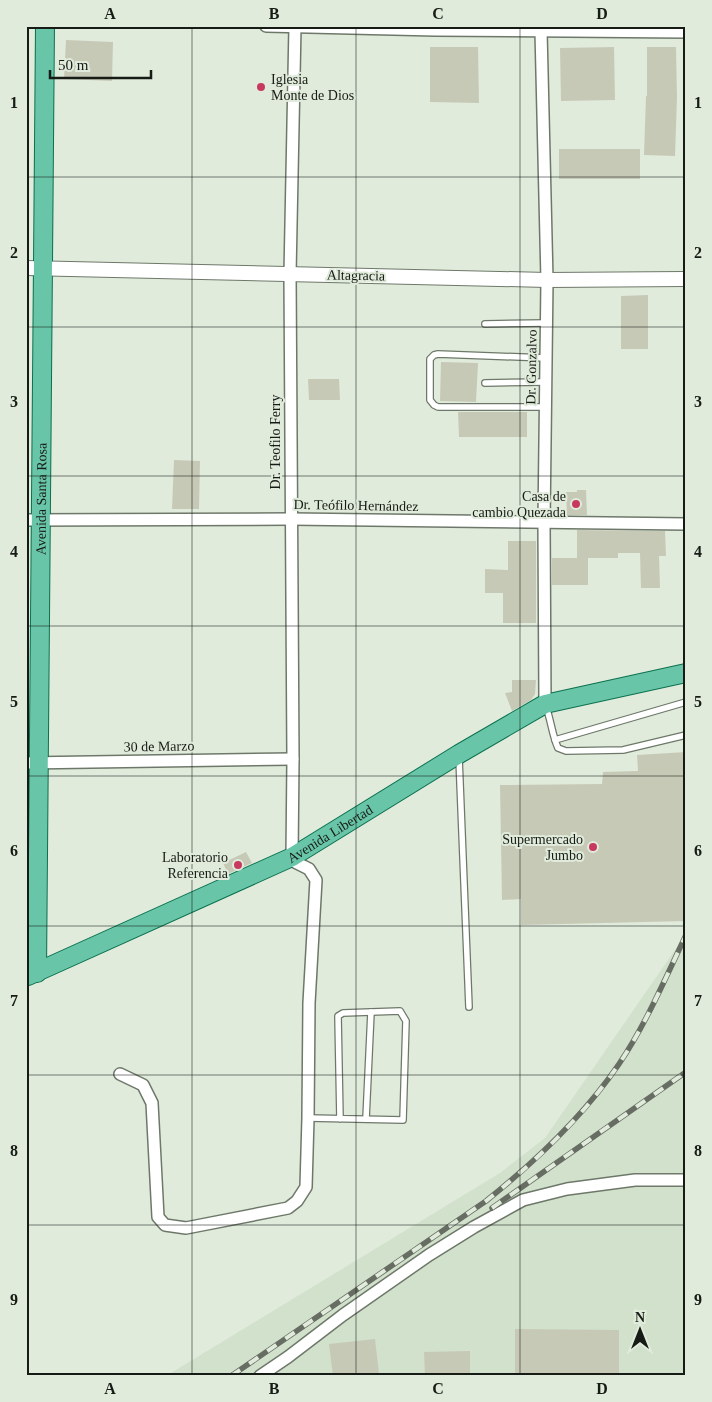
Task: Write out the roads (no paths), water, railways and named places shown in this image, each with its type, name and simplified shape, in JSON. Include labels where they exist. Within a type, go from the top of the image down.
[{"type":"main road","name":"Avenida Santa Rosa","points":[[31,975],[33,520],[44,268],[45,26]]},
{"type":"main road","name":"Avenida Libertad","points":[[627,686],[686,663]]},
{"type":"main road","name":"Avenida Libertad","points":[[31,975],[292,857],[458,754],[545,704],[686,673]]},
{"type":"street","points":[[266,26],[471,28],[540,31],[662,29],[686,32]]},
{"type":"street","name":"Dr. Teofilo Ferry","points":[[292,857],[290,274],[295,27]]},
{"type":"street","name":"Dr. Gonzalvo","points":[[540,31],[547,280],[544,523],[545,704]]},
{"type":"street","name":"Altagracia","points":[[26,268],[547,280],[686,279]]},
{"type":"street","name":"Dr. Teófilo Hernández","points":[[33,520],[291,519],[686,524]]},
{"type":"street","name":"30 de Marzo","points":[[32,763],[293,759]]},
{"type":"street","points":[[120,1074],[143,1085],[152,1103],[158,1217],[165,1225],[186,1228],[288,1208],[298,1201],[306,1187],[309,1003],[316,880],[311,870],[292,862],[292,857]]},
{"type":"street","points":[[260,1376],[342,1315],[430,1255],[474,1227],[523,1200],[567,1189],[634,1180],[686,1180]]},
{"type":"lane","points":[[485,324],[546,324]]},
{"type":"lane","points":[[545,407],[438,407],[430,400],[430,359],[438,354],[546,358]]},
{"type":"lane","points":[[485,384],[546,382]]},
{"type":"lane","points":[[555,740],[686,702]]},
{"type":"lane","points":[[545,704],[558,748],[566,751],[623,750],[686,735]]},
{"type":"lane","points":[[458,754],[461,773],[468,1007]]},
{"type":"lane","points":[[308,1118],[366,1120],[402,1120],[406,1021],[400,1011],[343,1013],[338,1016],[340,1119]]},
{"type":"lane","points":[[366,1120],[370,1012]]},
{"type":"railway","points":[[231,1376],[486,1201],[541,1154],[590,1102],[629,1049],[647,1017],[686,935]]},
{"type":"railway","points":[[492,1208],[686,1072]]},
{"type":"place","name":"Iglesia Monte de Dios","points":[[261,87]]},
{"type":"place","name":"Casa de cambio Quezada","points":[[576,504]]},
{"type":"place","name":"Supermercado Jumbo","points":[[593,847]]},
{"type":"place","name":"Laboratorio Referencia","points":[[238,865]]}]
